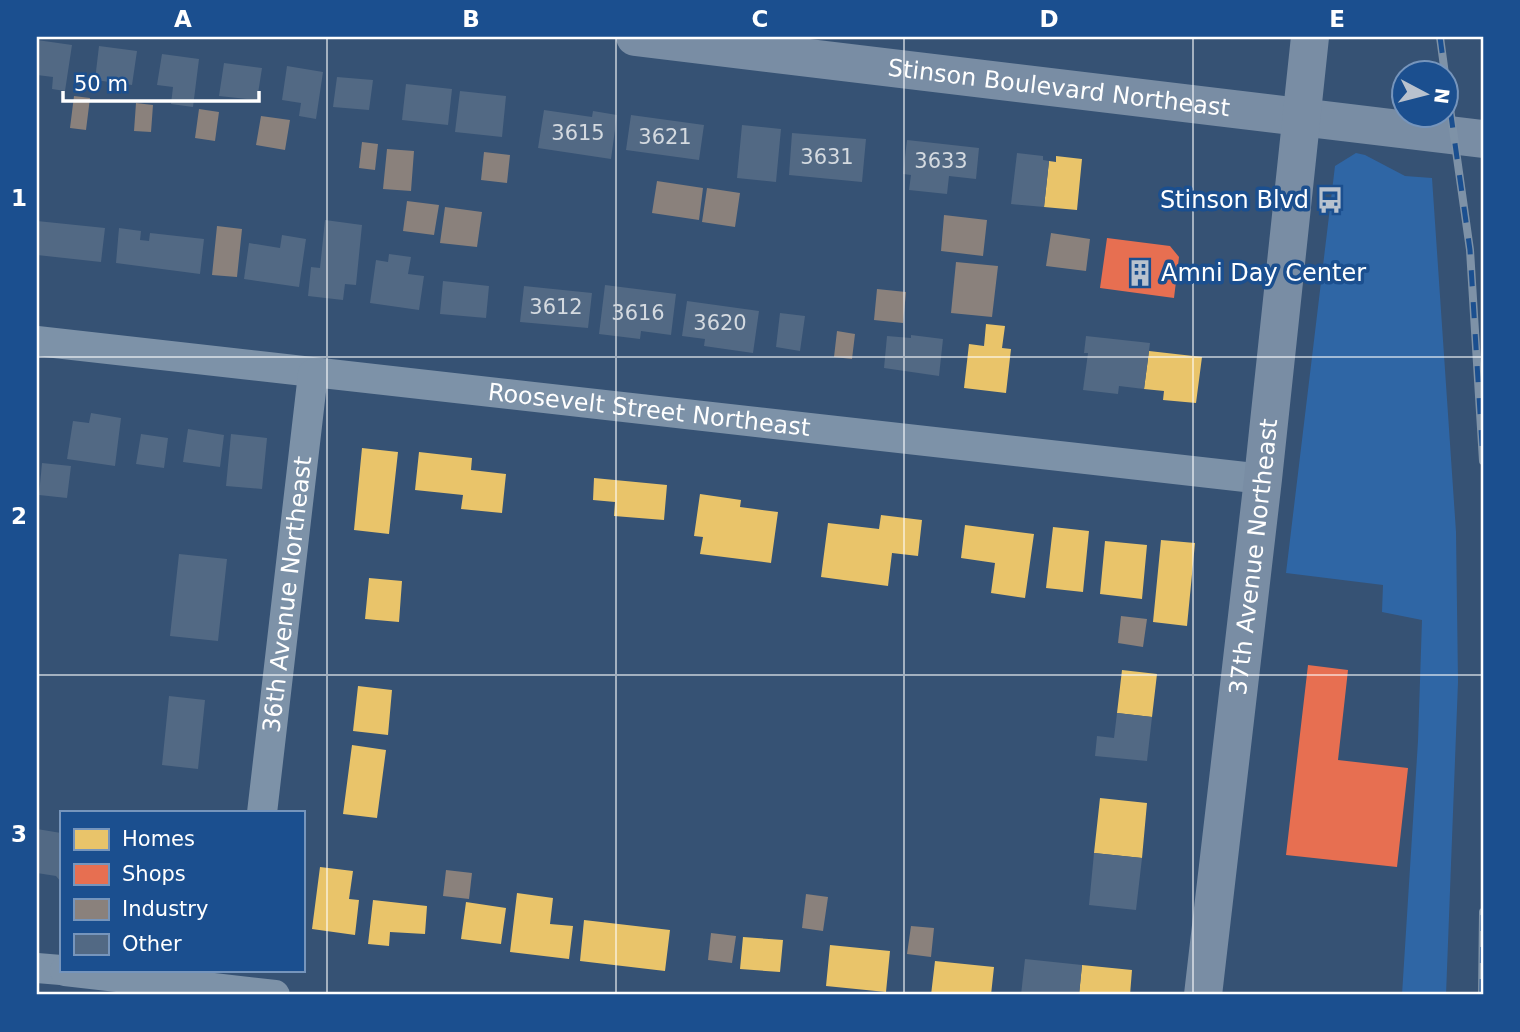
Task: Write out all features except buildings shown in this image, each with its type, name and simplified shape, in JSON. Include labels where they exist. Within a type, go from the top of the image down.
[{"type":"street","name":"Stinson Boulevard Northeast","points":[[635,37],[1483,139]]},
{"type":"street","name":"37th Avenue Northeast","points":[[1203,995],[1263,479],[1310,37]]},
{"type":"street","name":"Roosevelt Street Northeast","points":[[37,341],[1263,479]]},
{"type":"street","name":"36th Avenue Northeast","points":[[262,811],[313,374]]},
{"type":"street","points":[[37,968],[60,971]]},
{"type":"street","points":[[75,972],[242,986],[275,995]]},
{"type":"shaded area","points":[[1356,153],[1405,176],[1432,178],[1456,532],[1458,682],[1446,995],[1402,995],[1418,741],[1422,620],[1382,612],[1383,585],[1286,573],[1335,166]]},
{"type":"railway","points":[[1440,37],[1443,60]]},
{"type":"railway","points":[[1453,130],[1470,250],[1483,461]]},
{"type":"railway","points":[[1482,995],[1483,912]]},
{"type":"place","name":"Stinson Blvd","points":[[1330,200]]},
{"type":"place","name":"Amni Day Center","points":[[1140,273]]}]
